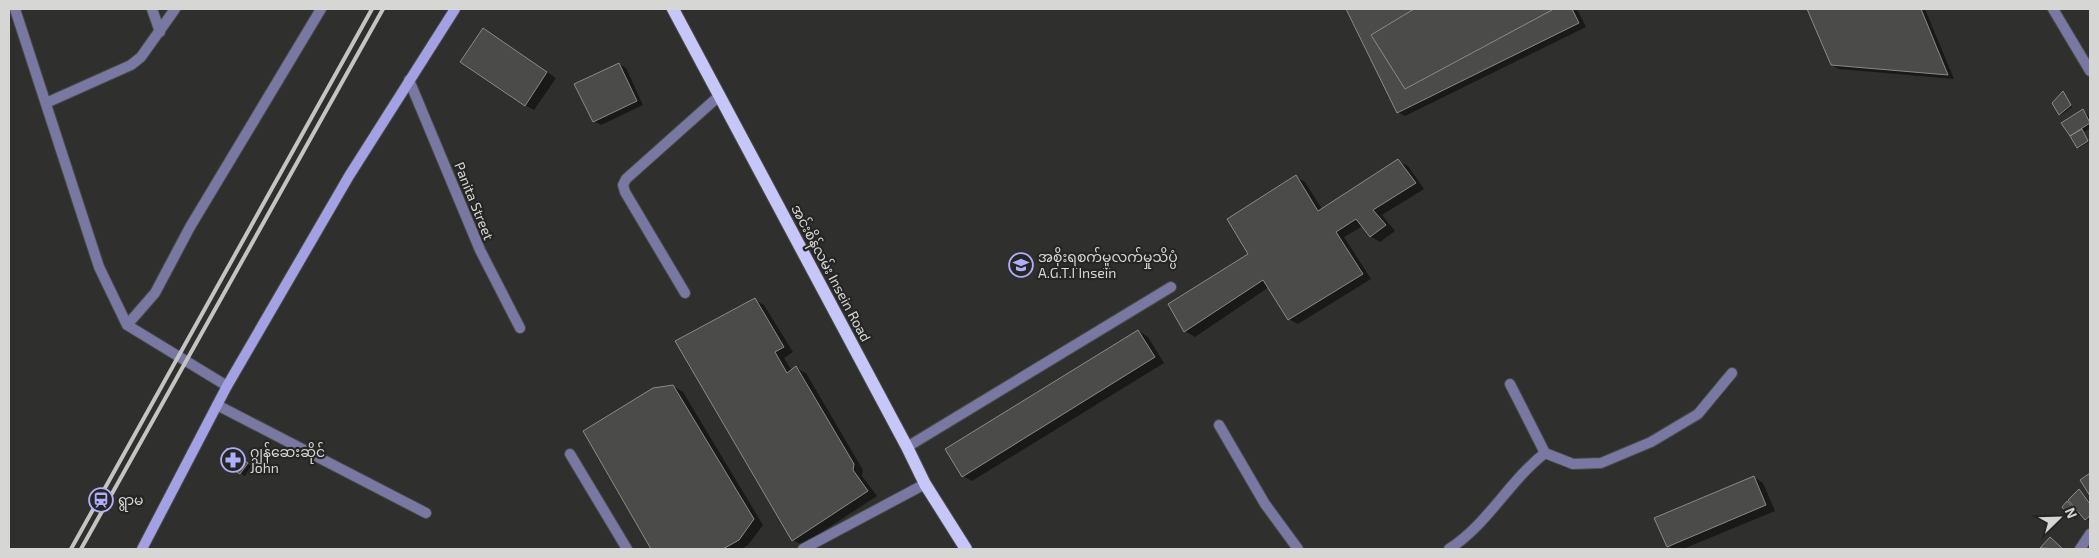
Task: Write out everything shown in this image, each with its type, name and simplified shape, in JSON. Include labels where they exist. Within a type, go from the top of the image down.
[{"type":"main road","points":[[142,549],[227,386],[349,176],[455,9]]},
{"type":"main road","name":"အင်းစိန်လမ်း Insein Road","points":[[672,9],[907,447],[924,484],[966,549]]},
{"type":"street","points":[[15,9],[98,267],[126,325],[227,386]]},
{"type":"street","points":[[152,9],[160,32]]},
{"type":"street","points":[[46,103],[131,66],[141,57],[175,9]]},
{"type":"street","points":[[126,325],[155,293],[190,228],[321,9]]},
{"type":"street","points":[[2053,9],[2090,71]]},
{"type":"street","name":"Panita Street","points":[[409,80],[480,250],[520,328]]},
{"type":"street","points":[[685,293],[625,192],[623,185],[626,179],[719,96]]},
{"type":"street","points":[[907,447],[1171,287]]},
{"type":"street","points":[[1510,384],[1545,452],[1572,464],[1601,463],[1651,442],[1698,414],[1732,373]]},
{"type":"street","points":[[217,405],[426,513]]},
{"type":"street","points":[[1219,425],[1265,504],[1298,549]]},
{"type":"street","points":[[1449,549],[1474,532],[1530,464],[1545,452]]},
{"type":"street","points":[[570,454],[627,549]]},
{"type":"street","points":[[803,549],[924,484]]},
{"type":"street","points":[[2080,549],[2090,534]]},
{"type":"building","points":[[1346,9],[1572,9],[1579,23],[1397,113]]},
{"type":"building","points":[[1414,9],[1552,10],[1405,89],[1371,35]]},
{"type":"building","points":[[1807,9],[1921,9],[1948,75],[1831,65]]},
{"type":"building","points":[[483,28],[547,72],[525,106],[460,62]]},
{"type":"building","points":[[619,63],[637,101],[593,122],[574,84]]},
{"type":"building","points":[[2063,91],[2071,105],[2059,115],[2052,103]]},
{"type":"building","points":[[2083,109],[2090,123],[2070,136],[2061,123]]},
{"type":"building","points":[[2082,129],[2088,141],[2077,148],[2070,136]]},
{"type":"building","points":[[1398,159],[1416,183],[1373,210],[1386,225],[1370,237],[1356,219],[1336,232],[1363,274],[1288,320],[1263,280],[1184,332],[1168,304],[1248,254],[1227,219],[1296,175],[1318,211]]},
{"type":"building","points":[[755,298],[784,347],[775,352],[787,373],[796,366],[854,464],[853,470],[868,491],[792,541],[675,341]]},
{"type":"building","points":[[1138,330],[1155,357],[962,477],[945,449]]},
{"type":"building","points":[[673,385],[754,519],[739,540],[723,549],[651,549],[583,431],[653,388]]},
{"type":"building","points":[[227,448],[248,463],[240,474],[222,463]]},
{"type":"building","points":[[2090,473],[2090,496],[2080,480]]},
{"type":"building","points":[[1754,476],[1766,505],[1667,547],[1654,518]]},
{"type":"building","points":[[2079,489],[2090,504],[2090,516],[2085,520],[2068,500]]},
{"type":"building","points":[[2067,501],[2078,514],[2072,519],[2062,507]]},
{"type":"building","points":[[2050,537],[2063,549],[2040,548]]},
{"type":"railway","points":[[71,549],[372,9]]},
{"type":"railway","points":[[81,549],[383,9]]},
{"type":"place","name":"အစိုးရစက်မှုလက်မှုသိပ္ပံ A.G.T.I Insein","points":[[1021,265]]},
{"type":"place","name":"ဂျွန်ဆေးဆိုင် John","points":[[233,460]]},
{"type":"place","name":"ရွာမ","points":[[101,500]]}]
